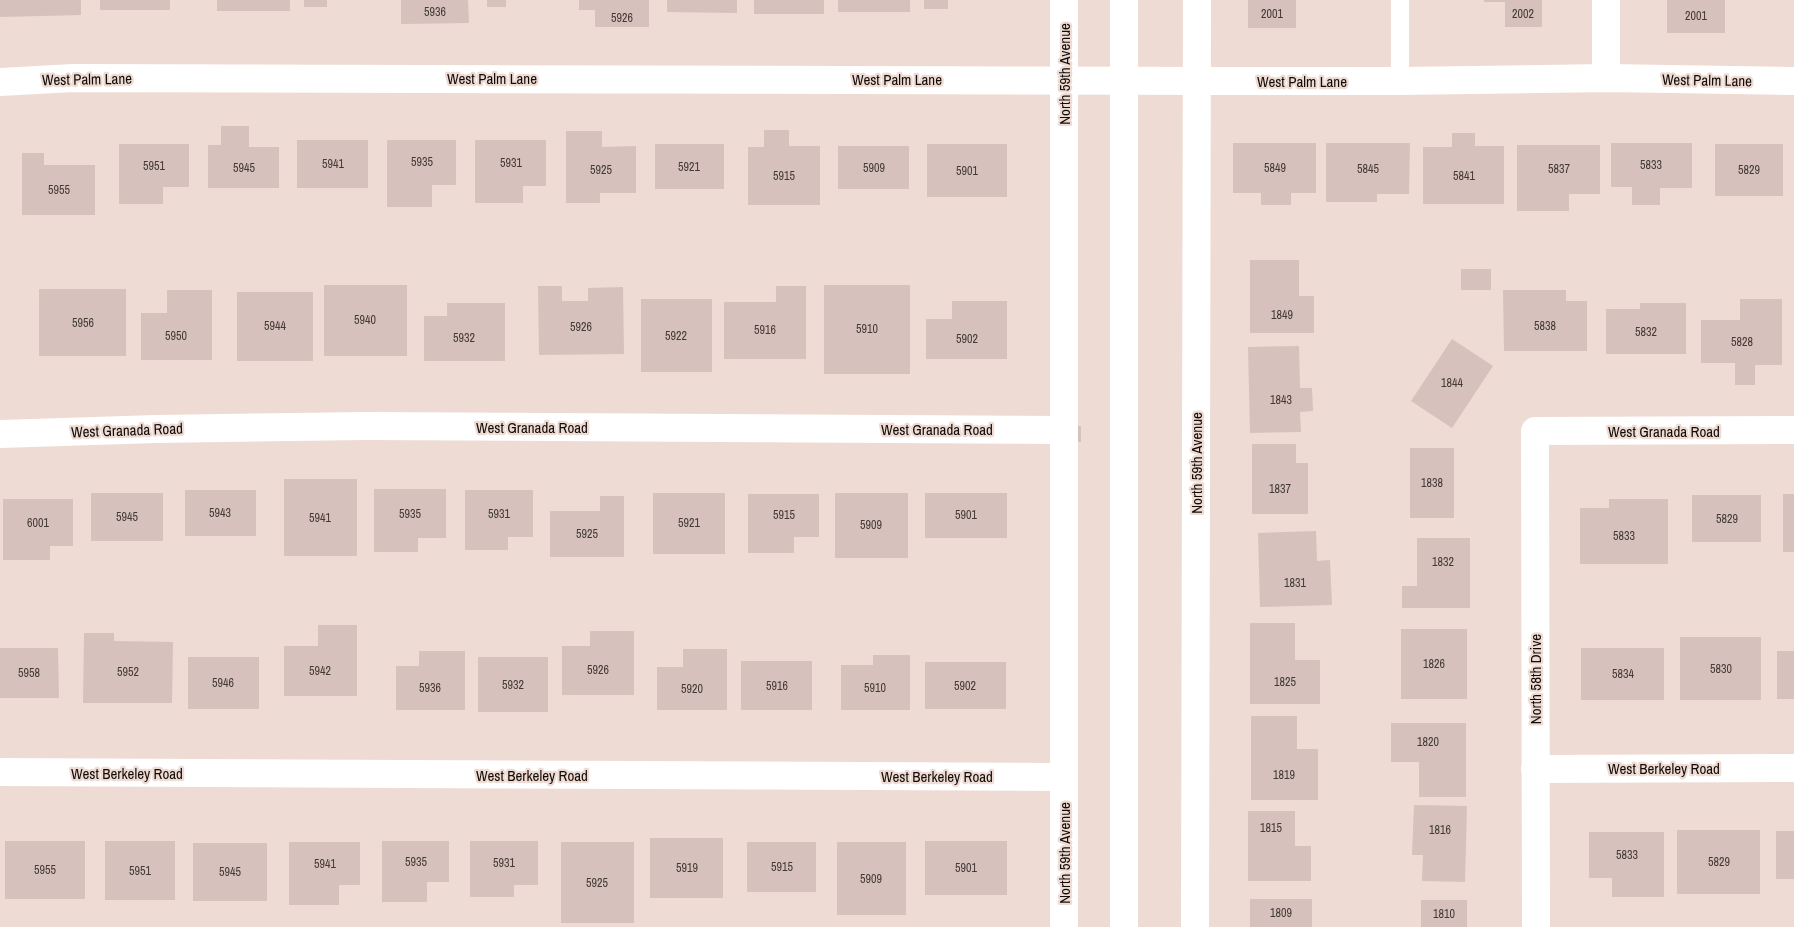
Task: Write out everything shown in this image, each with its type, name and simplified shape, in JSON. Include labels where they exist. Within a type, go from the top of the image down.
[{"type":"street","name":"North 59th Avenue","points":[[1064,0],[1064,927]]},
{"type":"street","points":[[1124,0],[1124,927]]},
{"type":"street","name":"North 59th Avenue","points":[[1194,927],[1197,0]]},
{"type":"street","points":[[1606,0],[1606,78]]},
{"type":"street","name":"West Palm Lane","points":[[0,82],[73,78],[1400,82],[1606,78],[1794,82]]},
{"type":"street","name":"West Granada Road","points":[[0,434],[156,429],[366,426],[1064,430]]},
{"type":"street","name":"West Granada Road","points":[[1534,431],[1794,430]]},
{"type":"street","name":"North 58th Drive","points":[[1534,431],[1536,927]]},
{"type":"street","name":"West Berkeley Road","points":[[1535,769],[1794,768]]},
{"type":"street","name":"West Berkeley Road","points":[[0,772],[1064,777]]},
{"type":"lane","points":[[1400,0],[1400,82]]},
{"type":"building","points":[[0,0],[81,0],[81,15],[0,17]]},
{"type":"building","points":[[100,0],[170,0],[170,10],[100,10]]},
{"type":"building","points":[[217,0],[290,0],[290,11],[217,11]]},
{"type":"building","points":[[304,0],[327,0],[327,7],[304,7]]},
{"type":"building","points":[[401,0],[468,0],[469,23],[401,24]]},
{"type":"building","points":[[487,0],[506,0],[506,7],[487,7]]},
{"type":"building","points":[[579,0],[649,0],[649,27],[595,27],[595,10],[579,10]]},
{"type":"building","points":[[667,0],[737,0],[737,13],[667,12]]},
{"type":"building","points":[[754,0],[824,0],[824,14],[754,14]]},
{"type":"building","points":[[838,0],[910,0],[910,12],[838,12]]},
{"type":"building","points":[[924,0],[948,0],[948,9],[924,9]]},
{"type":"building","points":[[1248,0],[1296,0],[1296,28],[1248,28]]},
{"type":"building","points":[[1484,0],[1542,0],[1542,27],[1505,27],[1505,2],[1484,2]]},
{"type":"building","points":[[1667,0],[1725,0],[1725,33],[1667,33]]},
{"type":"building","points":[[221,126],[249,126],[249,147],[279,147],[279,188],[208,188],[208,145],[221,145]]},
{"type":"building","points":[[764,130],[789,130],[789,146],[820,146],[820,205],[748,205],[748,147],[764,147]]},
{"type":"building","points":[[566,131],[602,131],[602,147],[636,146],[636,193],[600,193],[600,203],[566,203]]},
{"type":"building","points":[[1452,133],[1475,133],[1475,146],[1504,146],[1504,204],[1423,204],[1423,147],[1452,147]]},
{"type":"building","points":[[297,140],[368,140],[368,188],[297,188]]},
{"type":"building","points":[[387,140],[456,140],[456,185],[432,185],[432,207],[387,207]]},
{"type":"building","points":[[475,140],[546,140],[546,186],[523,186],[523,203],[475,203]]},
{"type":"building","points":[[1233,143],[1316,143],[1316,193],[1291,193],[1291,205],[1261,205],[1261,193],[1233,193]]},
{"type":"building","points":[[1326,143],[1410,143],[1409,194],[1377,194],[1377,202],[1326,202]]},
{"type":"building","points":[[1611,143],[1692,143],[1692,188],[1660,188],[1660,205],[1632,205],[1632,187],[1611,187]]},
{"type":"building","points":[[119,144],[189,144],[189,187],[163,187],[163,204],[119,204]]},
{"type":"building","points":[[655,144],[724,144],[724,189],[655,189]]},
{"type":"building","points":[[927,144],[1007,144],[1007,197],[927,197]]},
{"type":"building","points":[[1715,144],[1783,144],[1783,196],[1715,196]]},
{"type":"building","points":[[1517,145],[1600,145],[1600,194],[1569,194],[1569,211],[1517,211]]},
{"type":"building","points":[[838,146],[909,146],[909,189],[838,189]]},
{"type":"building","points":[[22,153],[44,153],[44,165],[95,165],[95,215],[22,215]]},
{"type":"building","points":[[1250,260],[1299,260],[1299,296],[1314,296],[1314,333],[1250,333]]},
{"type":"building","points":[[1461,269],[1491,269],[1491,290],[1461,290]]},
{"type":"building","points":[[324,285],[407,285],[407,356],[324,356]]},
{"type":"building","points":[[824,285],[910,285],[910,374],[824,374]]},
{"type":"building","points":[[538,286],[562,286],[562,301],[588,301],[588,288],[623,287],[624,354],[539,355]]},
{"type":"building","points":[[776,286],[806,286],[806,359],[724,359],[724,302],[776,302]]},
{"type":"building","points":[[39,289],[126,289],[126,356],[39,356]]},
{"type":"building","points":[[167,290],[212,290],[212,360],[141,360],[141,313],[167,313]]},
{"type":"building","points":[[1503,290],[1566,290],[1566,301],[1587,301],[1587,351],[1504,351]]},
{"type":"building","points":[[237,292],[313,292],[313,361],[237,361]]},
{"type":"building","points":[[641,299],[712,299],[712,372],[641,372]]},
{"type":"building","points":[[1740,299],[1782,299],[1782,365],[1755,365],[1755,385],[1735,385],[1735,363],[1701,363],[1701,320],[1740,320]]},
{"type":"building","points":[[952,301],[1007,301],[1007,359],[926,359],[926,319],[952,319]]},
{"type":"building","points":[[447,303],[505,303],[505,361],[424,361],[424,316],[447,316]]},
{"type":"building","points":[[1640,303],[1686,303],[1686,354],[1606,354],[1606,309],[1640,309]]},
{"type":"building","points":[[1452,339],[1493,366],[1452,428],[1411,401]]},
{"type":"building","points":[[1299,346],[1300,388],[1312,388],[1313,411],[1300,412],[1301,432],[1250,433],[1248,347]]},
{"type":"building","points":[[1077,426],[1081,426],[1081,442],[1077,442]]},
{"type":"building","points":[[1252,444],[1296,444],[1296,463],[1308,463],[1308,514],[1252,514]]},
{"type":"building","points":[[1410,448],[1454,448],[1454,518],[1410,518]]},
{"type":"building","points":[[284,479],[357,479],[357,556],[284,556]]},
{"type":"building","points":[[374,489],[446,489],[446,538],[418,538],[418,552],[374,552]]},
{"type":"building","points":[[185,490],[256,490],[256,536],[185,536]]},
{"type":"building","points":[[465,490],[533,490],[533,537],[508,537],[508,550],[465,550]]},
{"type":"building","points":[[91,493],[163,493],[163,541],[91,541]]},
{"type":"building","points":[[653,493],[725,493],[725,554],[653,554]]},
{"type":"building","points":[[835,493],[908,493],[908,558],[835,558]]},
{"type":"building","points":[[925,493],[1007,493],[1007,538],[925,538]]},
{"type":"building","points":[[748,494],[819,494],[819,537],[794,537],[794,553],[748,553]]},
{"type":"building","points":[[1783,494],[1794,494],[1794,552],[1783,552]]},
{"type":"building","points":[[1692,495],[1761,495],[1761,542],[1692,542]]},
{"type":"building","points":[[600,496],[624,496],[624,557],[550,557],[550,511],[600,511]]},
{"type":"building","points":[[3,499],[73,499],[73,546],[50,546],[50,560],[3,560]]},
{"type":"building","points":[[1609,499],[1668,499],[1668,564],[1580,564],[1580,508],[1609,508]]},
{"type":"building","points":[[1316,531],[1317,561],[1330,560],[1332,605],[1260,607],[1258,533]]},
{"type":"building","points":[[1417,538],[1470,538],[1470,608],[1402,608],[1402,586],[1417,586]]},
{"type":"building","points":[[1250,623],[1295,623],[1295,660],[1320,660],[1320,704],[1250,704]]},
{"type":"building","points":[[318,625],[357,625],[357,696],[284,696],[284,646],[318,646]]},
{"type":"building","points":[[1401,629],[1467,629],[1467,699],[1401,699]]},
{"type":"building","points":[[590,631],[634,631],[634,695],[562,695],[562,646],[590,646]]},
{"type":"building","points":[[84,633],[114,633],[114,641],[173,642],[172,703],[83,703]]},
{"type":"building","points":[[1680,637],[1761,637],[1761,700],[1680,700]]},
{"type":"building","points":[[0,648],[58,648],[59,698],[0,698]]},
{"type":"building","points":[[1581,648],[1664,648],[1664,700],[1581,700]]},
{"type":"building","points":[[683,649],[727,649],[727,710],[657,710],[657,667],[683,667]]},
{"type":"building","points":[[419,651],[465,651],[465,710],[396,710],[396,666],[419,666]]},
{"type":"building","points":[[1777,651],[1794,651],[1794,699],[1777,699]]},
{"type":"building","points":[[873,655],[910,655],[910,710],[841,710],[841,665],[873,665]]},
{"type":"building","points":[[188,657],[259,657],[259,709],[188,709]]},
{"type":"building","points":[[478,657],[548,657],[548,712],[478,712]]},
{"type":"building","points":[[741,661],[812,661],[812,710],[741,710]]},
{"type":"building","points":[[925,662],[1006,662],[1006,709],[925,709]]},
{"type":"building","points":[[1251,716],[1297,716],[1297,749],[1318,749],[1318,800],[1251,800]]},
{"type":"building","points":[[1391,723],[1466,723],[1466,797],[1419,797],[1419,762],[1391,762]]},
{"type":"building","points":[[1414,805],[1467,806],[1465,882],[1422,881],[1423,855],[1412,855]]},
{"type":"building","points":[[1248,811],[1295,811],[1295,846],[1311,846],[1311,881],[1248,881]]},
{"type":"building","points":[[1677,830],[1760,830],[1760,894],[1677,894]]},
{"type":"building","points":[[1776,831],[1794,831],[1794,879],[1776,879]]},
{"type":"building","points":[[1589,832],[1664,832],[1664,897],[1612,897],[1612,878],[1589,878]]},
{"type":"building","points":[[650,838],[723,838],[723,898],[650,898]]},
{"type":"building","points":[[5,841],[85,841],[85,899],[5,899]]},
{"type":"building","points":[[105,841],[175,841],[175,900],[105,900]]},
{"type":"building","points":[[382,841],[449,841],[449,882],[427,882],[427,902],[382,902]]},
{"type":"building","points":[[470,841],[538,841],[538,885],[514,885],[514,897],[470,897]]},
{"type":"building","points":[[925,841],[1007,841],[1007,895],[925,895]]},
{"type":"building","points":[[289,842],[360,842],[360,885],[339,885],[339,905],[289,905]]},
{"type":"building","points":[[561,842],[634,842],[634,923],[561,923]]},
{"type":"building","points":[[747,842],[816,842],[816,892],[747,892]]},
{"type":"building","points":[[837,842],[906,842],[906,915],[837,915]]},
{"type":"building","points":[[193,843],[267,843],[267,901],[193,901]]},
{"type":"building","points":[[1250,899],[1312,899],[1312,927],[1250,927]]},
{"type":"building","points":[[1421,900],[1467,900],[1467,927],[1421,927]]}]
